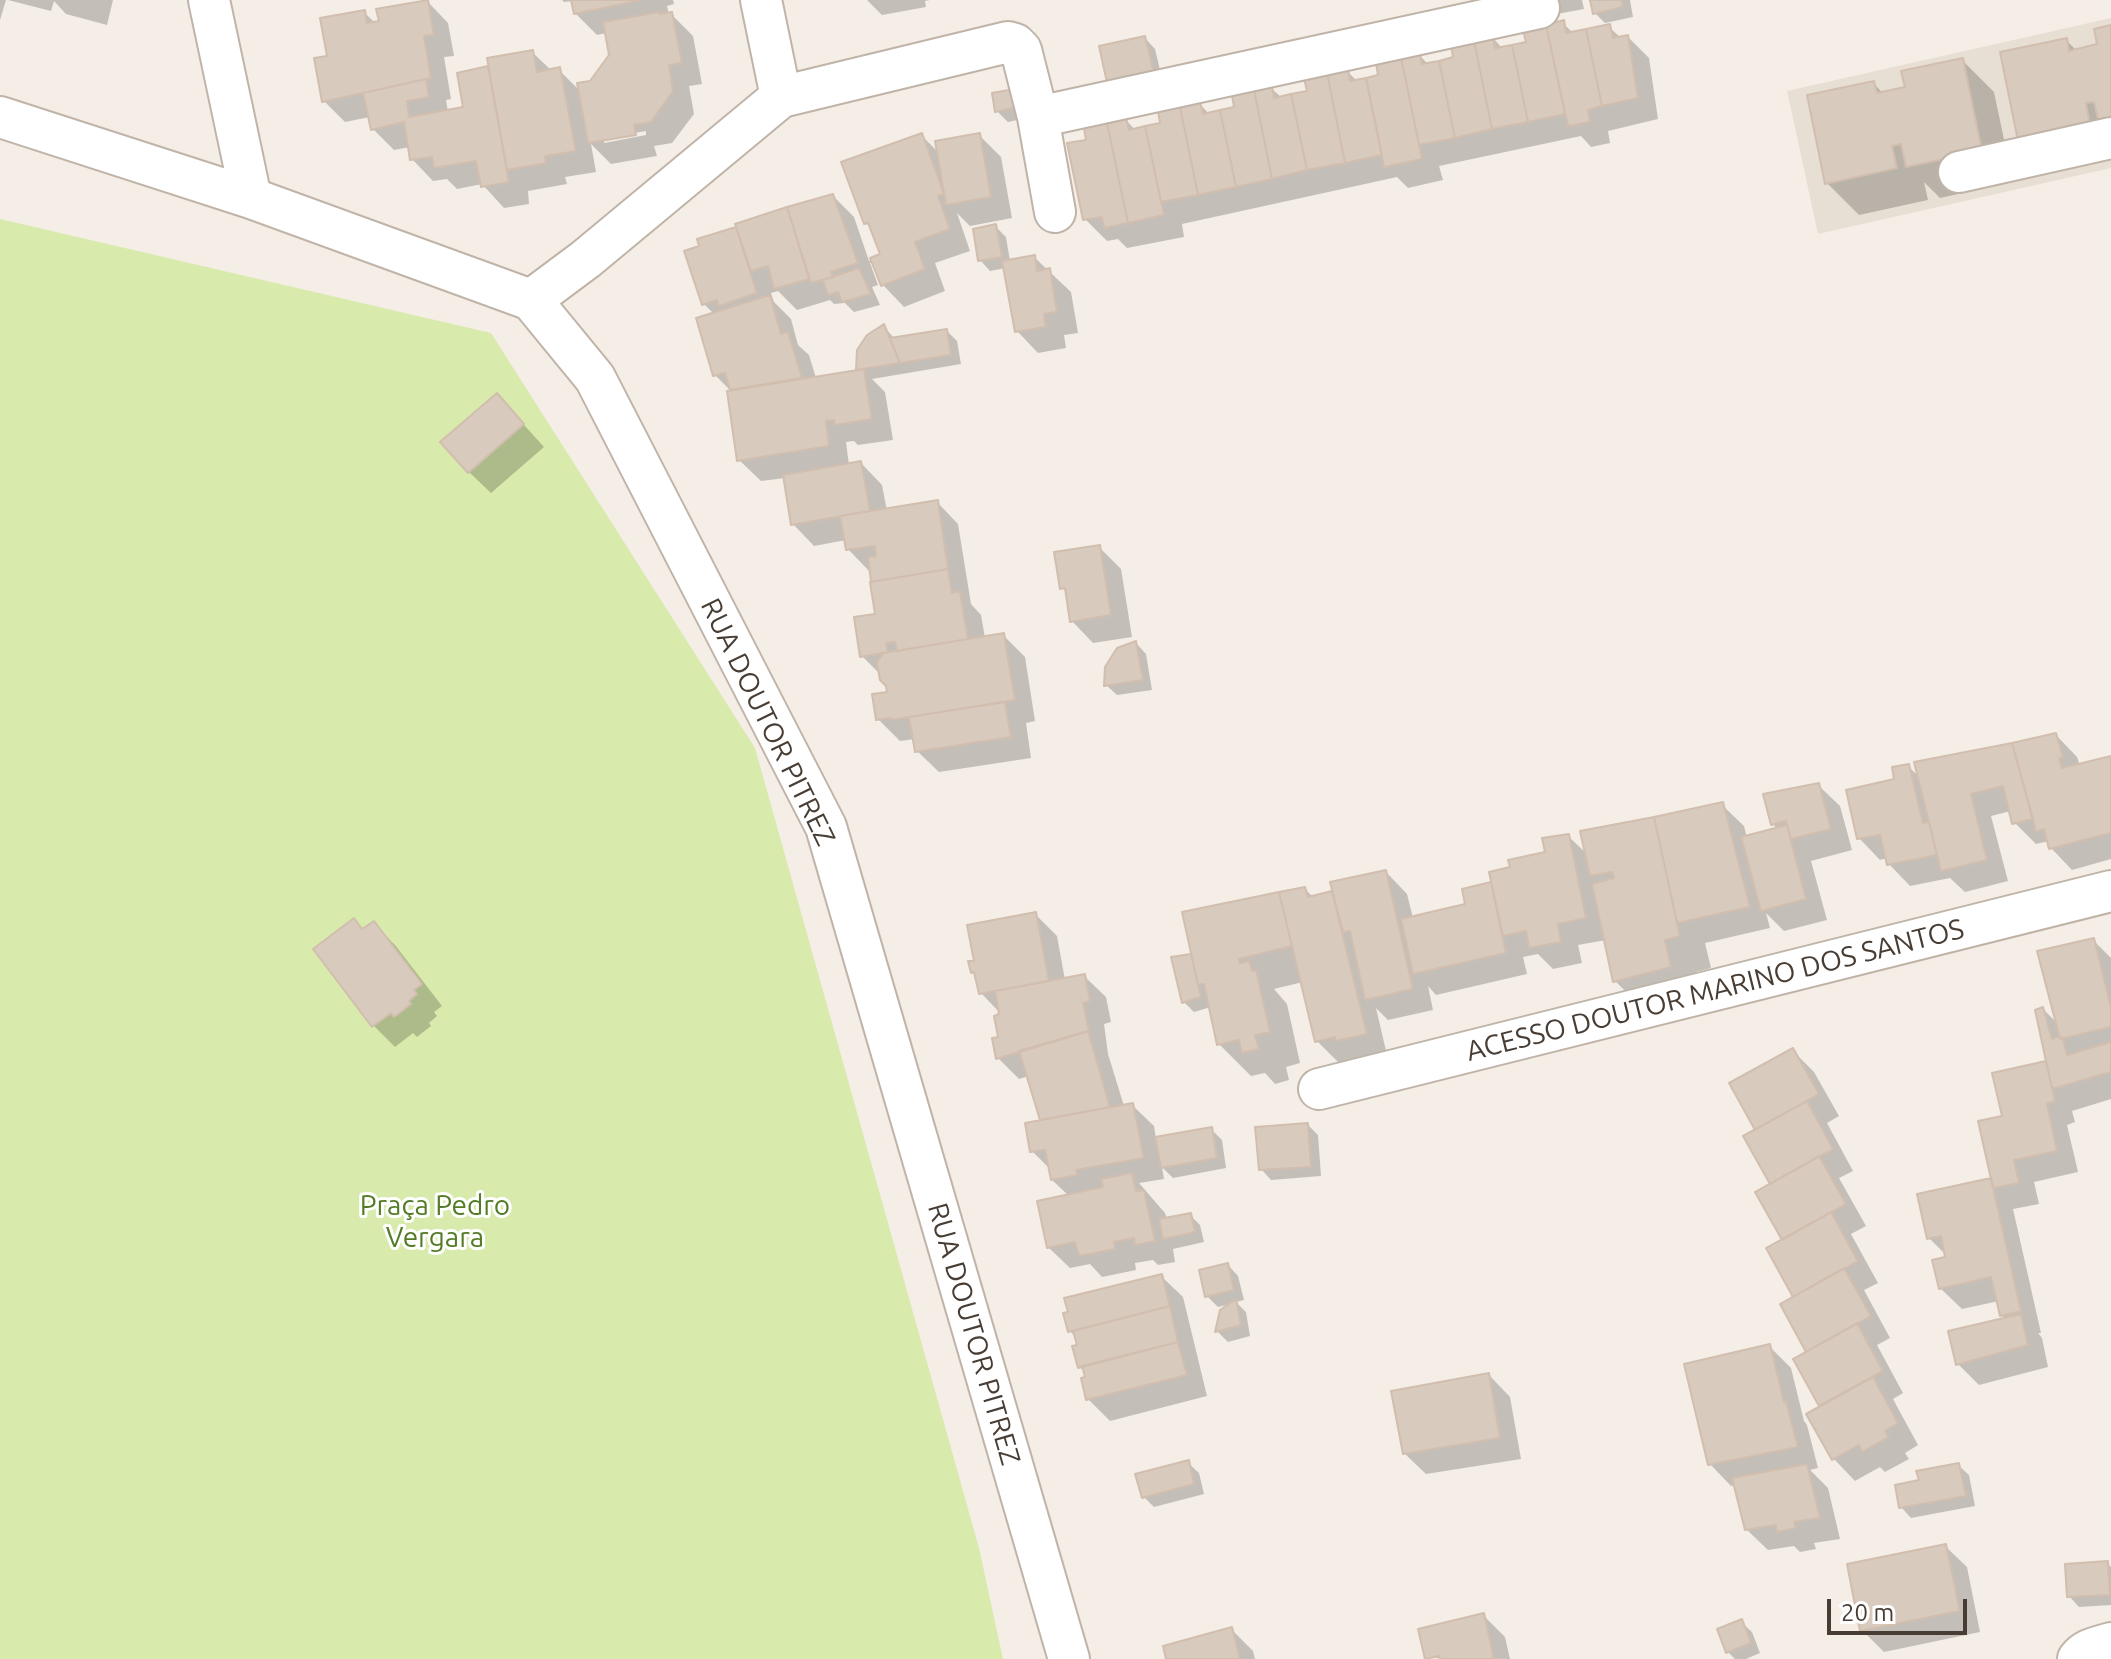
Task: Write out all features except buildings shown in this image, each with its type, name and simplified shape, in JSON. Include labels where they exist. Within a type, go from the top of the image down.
[{"type":"street","points":[[209,0],[251,198]]},
{"type":"street","points":[[761,0],[781,97]]},
{"type":"street","points":[[1038,117],[1539,8]]},
{"type":"street","points":[[0,117],[251,198],[531,300],[586,259],[781,97],[1008,42],[1021,50],[1024,60],[1055,212]]},
{"type":"street","points":[[1959,172],[2111,138]]},
{"type":"street","name":"RUA DOUTOR PITREZ","points":[[531,300],[595,378],[826,827],[1069,1659]]},
{"type":"street","name":"ACESSO DOUTOR MARINO DOS SANTOS","points":[[1319,1089],[2111,891]]},
{"type":"street","points":[[2078,1659],[2082,1653],[2111,1643]]},
{"type":"shaded area","points":[[2111,18],[2111,168],[1818,234],[1787,91]]},
{"type":"green space","name":"Praça Pedro Vergara","points":[[0,219],[491,333],[755,748],[979,1548],[1003,1659],[0,1659]]}]
